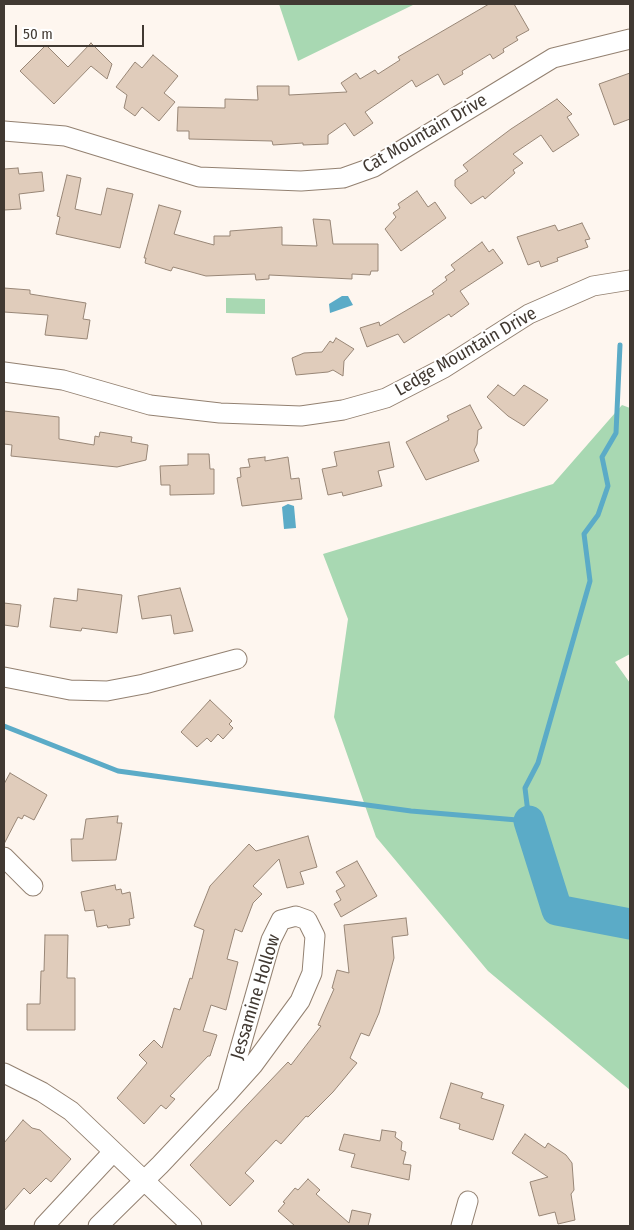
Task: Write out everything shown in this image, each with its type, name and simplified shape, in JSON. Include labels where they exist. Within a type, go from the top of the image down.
[{"type":"street","name":"Cat Mountain Drive","points":[[4,131],[65,136],[199,177],[301,181],[343,178],[374,167],[553,58],[630,38]]},
{"type":"street","name":"Ledge Mountain Drive","points":[[4,372],[63,380],[150,405],[220,413],[301,416],[343,410],[386,398],[444,368],[529,314],[593,286],[630,280]]},
{"type":"street","points":[[4,677],[70,690],[107,691],[144,684],[237,659]]},
{"type":"street","points":[[4,857],[33,886]]},
{"type":"street","name":"Jessamine Hollow","points":[[98,1226],[144,1182],[227,1094],[253,1065],[303,994],[312,973],[316,936],[307,920],[296,916],[281,920],[271,940],[227,1094]]},
{"type":"street","points":[[4,1073],[71,1111],[192,1226]]},
{"type":"street","points":[[44,1226],[113,1152]]},
{"type":"street","points":[[461,1226],[468,1201]]},
{"type":"green space","points":[[279,4],[415,4],[298,61]]},
{"type":"green space","points":[[226,298],[265,299],[265,314],[226,313]]},
{"type":"green space","points":[[622,405],[630,408],[630,654],[615,662],[630,683],[630,1090],[488,971],[376,837],[334,717],[348,619],[323,554],[553,484]]},
{"type":"water","points":[[342,296],[348,296],[353,305],[330,313],[329,304]]},
{"type":"water","points":[[288,504],[294,506],[296,528],[284,529],[282,507]]},
{"type":"building","points":[[489,4],[514,4],[529,30],[516,37],[518,40],[503,49],[504,52],[493,59],[490,54],[462,71],[463,74],[444,85],[438,74],[416,87],[412,80],[365,112],[373,123],[354,136],[345,123],[328,135],[328,144],[273,145],[272,141],[189,139],[189,131],[177,131],[178,107],[225,108],[225,99],[258,100],[257,86],[289,86],[289,95],[347,92],[341,83],[356,73],[360,79],[375,70],[378,74],[400,60],[398,57]]},
{"type":"building","points":[[91,43],[112,64],[107,79],[91,66],[54,104],[20,71],[46,45],[68,67]]},
{"type":"building","points":[[153,55],[178,76],[164,93],[175,102],[159,121],[142,107],[135,116],[124,108],[127,95],[116,87],[135,62],[142,68]]},
{"type":"building","points":[[630,73],[630,119],[614,125],[599,84]]},
{"type":"building","points":[[557,99],[572,114],[567,117],[579,135],[553,152],[541,135],[513,154],[523,163],[513,170],[515,173],[485,199],[483,196],[471,204],[455,186],[455,180],[468,171],[463,165],[511,129]]},
{"type":"building","points":[[18,168],[19,174],[42,172],[44,191],[19,194],[21,209],[4,210],[4,169]]},
{"type":"building","points":[[67,175],[81,178],[75,209],[101,215],[107,188],[133,194],[120,248],[56,234],[60,217],[57,216]]},
{"type":"building","points":[[417,191],[428,207],[435,202],[446,218],[401,251],[385,229],[396,217],[393,213],[400,208],[398,204]]},
{"type":"building","points":[[159,205],[181,211],[174,234],[214,245],[214,236],[230,236],[230,231],[282,227],[282,245],[317,246],[313,219],[330,220],[333,244],[378,244],[378,271],[371,271],[370,275],[352,274],[352,279],[269,275],[269,279],[256,280],[255,274],[206,276],[173,267],[171,271],[145,263],[146,258],[144,258]]},
{"type":"building","points":[[582,223],[590,239],[585,240],[588,247],[557,258],[558,261],[541,267],[539,261],[528,265],[517,237],[555,225],[558,231]]},
{"type":"building","points":[[482,242],[489,252],[493,249],[503,263],[460,291],[469,304],[451,317],[449,314],[404,343],[398,334],[367,347],[360,328],[379,322],[380,326],[434,294],[432,291],[447,280],[445,277],[455,270],[451,265]]},
{"type":"building","points":[[4,288],[30,290],[30,294],[86,303],[83,319],[90,320],[87,339],[45,335],[48,315],[4,312]]},
{"type":"building","points":[[336,338],[354,349],[344,361],[343,376],[333,370],[296,375],[292,358],[304,353],[322,352],[330,341],[333,343]]},
{"type":"building","points":[[498,385],[514,396],[524,385],[548,400],[524,426],[508,416],[487,397]]},
{"type":"building","points":[[470,405],[482,428],[478,430],[477,444],[474,450],[479,461],[426,480],[406,442],[449,420],[447,416]]},
{"type":"building","points":[[4,411],[59,417],[59,439],[94,445],[95,436],[99,437],[100,432],[132,437],[131,442],[148,445],[146,460],[117,467],[11,456],[12,445],[4,444]]},
{"type":"building","points":[[389,442],[394,467],[378,471],[382,486],[343,496],[342,492],[328,495],[322,469],[337,466],[334,452]]},
{"type":"building","points":[[188,454],[209,454],[210,469],[214,469],[214,494],[170,495],[170,485],[161,485],[160,466],[188,465]]},
{"type":"building","points":[[265,457],[265,461],[288,457],[291,479],[299,478],[302,499],[242,506],[237,478],[241,477],[240,468],[250,467],[248,459]]},
{"type":"building","points":[[180,588],[193,631],[174,634],[171,615],[142,619],[138,596]]},
{"type":"building","points":[[78,589],[122,595],[117,633],[82,628],[81,631],[50,627],[54,598],[77,601]]},
{"type":"building","points":[[4,603],[21,605],[18,627],[4,625]]},
{"type":"building","points":[[210,700],[232,721],[229,724],[233,728],[223,739],[218,734],[211,742],[207,738],[197,747],[181,732]]},
{"type":"building","points":[[10,773],[47,795],[34,820],[24,815],[22,819],[18,817],[4,844],[4,784]]},
{"type":"building","points":[[118,816],[117,823],[122,823],[116,860],[72,861],[71,839],[83,839],[86,819]]},
{"type":"building","points":[[308,836],[317,867],[300,872],[304,884],[287,888],[279,859],[253,886],[262,894],[253,903],[242,932],[235,929],[227,959],[238,962],[226,1010],[211,1005],[203,1031],[217,1035],[210,1056],[170,1096],[175,1099],[166,1109],[161,1105],[144,1124],[117,1098],[147,1063],[139,1055],[154,1040],[162,1048],[174,1008],[180,1010],[190,978],[192,979],[204,930],[194,926],[210,886],[249,844],[256,851]]},
{"type":"building","points":[[357,861],[377,896],[341,917],[334,904],[341,900],[336,891],[345,886],[336,872]]},
{"type":"building","points":[[115,885],[116,890],[121,889],[122,894],[130,892],[134,918],[129,919],[130,925],[108,928],[107,925],[97,927],[94,910],[85,911],[81,892]]},
{"type":"building","points":[[406,918],[408,935],[392,937],[394,958],[379,1013],[369,1036],[361,1033],[350,1058],[357,1063],[333,1092],[308,1117],[306,1116],[281,1144],[276,1140],[245,1173],[254,1181],[230,1206],[190,1165],[288,1062],[291,1065],[321,1026],[318,1025],[334,989],[332,988],[337,970],[349,973],[344,925]]},
{"type":"building","points":[[45,935],[68,935],[67,978],[75,978],[75,1030],[27,1030],[27,1004],[40,1004],[41,971],[44,971]]},
{"type":"building","points":[[451,1083],[483,1093],[481,1098],[504,1105],[493,1140],[459,1129],[460,1124],[440,1118]]},
{"type":"building","points":[[23,1120],[32,1128],[40,1130],[71,1159],[51,1182],[46,1178],[30,1194],[24,1188],[4,1211],[4,1143]]},
{"type":"building","points":[[382,1130],[396,1132],[395,1137],[402,1142],[401,1150],[406,1152],[403,1164],[411,1165],[409,1180],[351,1167],[355,1154],[339,1150],[344,1134],[380,1141]]},
{"type":"building","points":[[525,1134],[545,1148],[548,1143],[566,1155],[572,1163],[574,1190],[571,1194],[575,1220],[558,1224],[555,1212],[539,1216],[530,1182],[548,1177],[512,1153]]},
{"type":"building","points":[[308,1179],[320,1190],[316,1194],[349,1223],[352,1210],[371,1214],[368,1226],[295,1226],[278,1211],[295,1188],[298,1190]]},
{"type":"waterway","points":[[4,726],[118,771],[411,811],[529,821],[525,788],[538,763],[590,581],[584,534],[598,515],[608,486],[602,457],[616,433],[620,345]]},
{"type":"waterway","points":[[529,821],[557,910],[630,924]]}]
